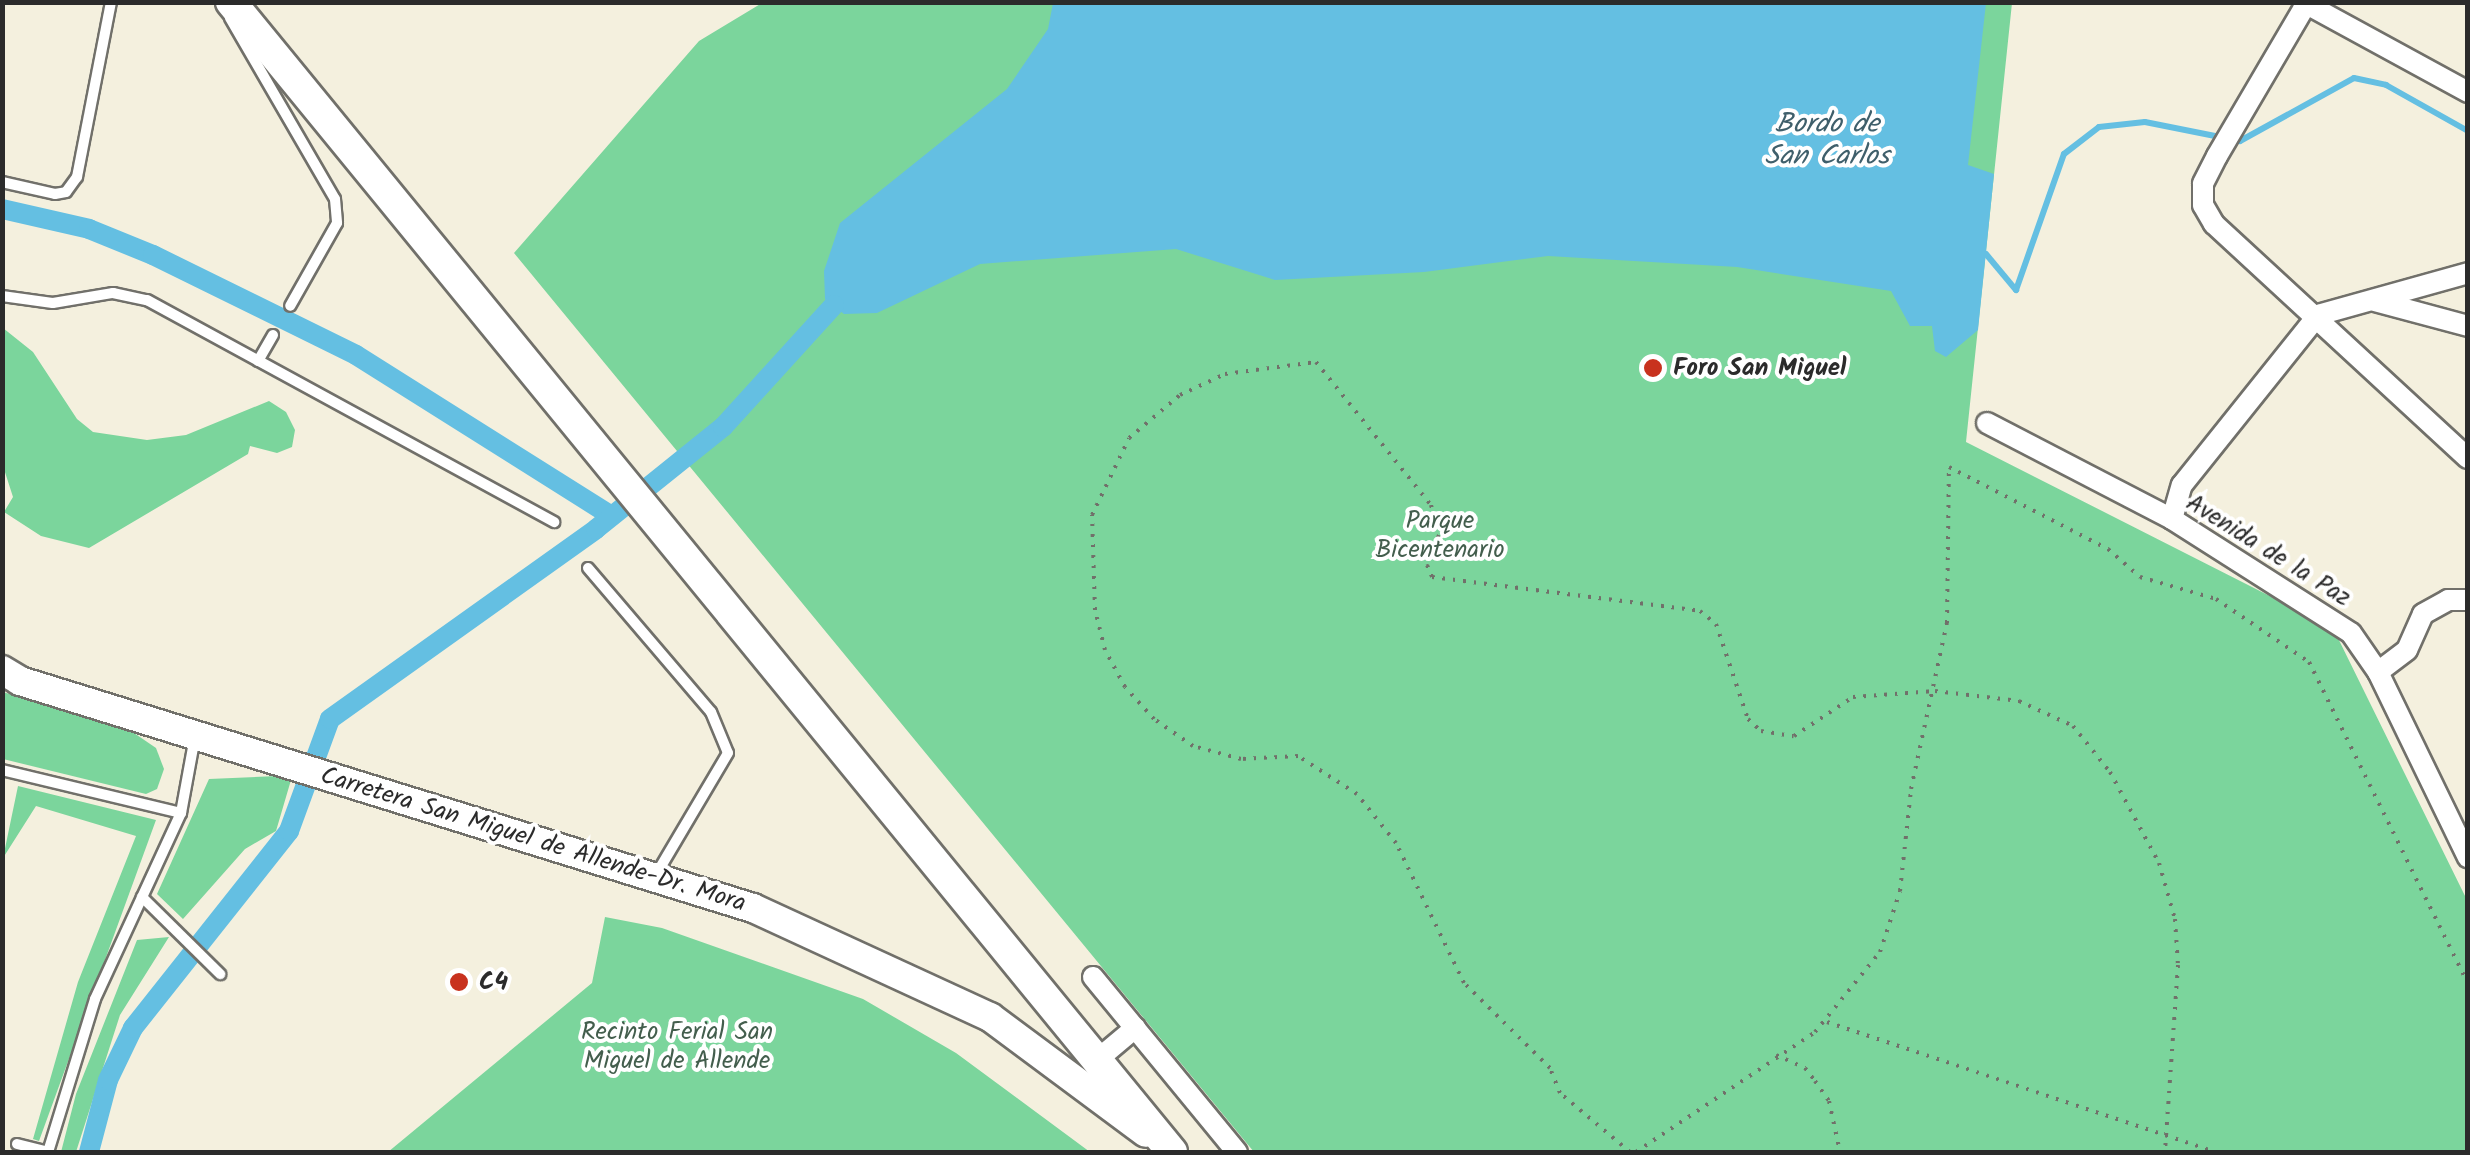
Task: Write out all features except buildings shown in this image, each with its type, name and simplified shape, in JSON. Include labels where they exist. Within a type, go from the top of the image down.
[{"type":"main road","points":[[228,2],[637,494],[1172,1152]]},
{"type":"main road","name":"Carretera San Miguel de Allende-Dr. Mora","points":[[8,678],[656,874],[826,938],[990,1017],[1172,1152]]},
{"type":"street","points":[[2468,92],[2304,4],[2203,184],[2203,206],[2214,224],[2318,315],[2468,458]]},
{"type":"street","points":[[2172,519],[2182,485],[2318,315],[2468,273]]},
{"type":"street","points":[[2373,301],[2468,326]]},
{"type":"street","name":"Avenida de la Paz","points":[[1988,424],[2172,519],[2351,632],[2378,672],[2468,857]]},
{"type":"street","points":[[2378,672],[2407,650],[2423,614],[2448,600],[2468,600]]},
{"type":"street","points":[[1093,977],[1237,1152]]},
{"type":"street","points":[[1097,1060],[1135,1028]]},
{"type":"lane","points":[[2,182],[55,194],[66,192],[77,177],[111,2]]},
{"type":"lane","points":[[228,2],[235,32],[334,199],[338,223],[290,306]]},
{"type":"lane","points":[[2,296],[53,303],[113,293],[147,300],[554,522]]},
{"type":"lane","points":[[258,361],[273,335]]},
{"type":"lane","points":[[588,568],[711,712],[728,753],[656,874]]},
{"type":"lane","points":[[17,1144],[48,1152],[94,999],[182,813],[195,736]]},
{"type":"lane","points":[[2,770],[182,813]]},
{"type":"lane","points":[[142,897],[220,974]]},
{"type":"path","points":[[2164,1152],[2178,954],[2159,862],[2110,772],[2073,726],[2019,702],[1934,691],[1853,698],[1794,736],[1780,736],[1748,719],[1725,641],[1700,611],[1440,582],[1428,564],[1439,535],[1430,505],[1316,362],[1258,366],[1214,378],[1180,395],[1129,438],[1092,515],[1090,565],[1105,650],[1125,687],[1193,746],[1241,758],[1298,756],[1357,794],[1406,860],[1464,983],[1550,1068],[1560,1092],[1633,1152],[1827,1022],[1865,976],[1892,924],[1911,789],[1934,691],[1948,606],[1949,467],[2108,548],[2140,577],[2216,599],[2309,662],[2468,984]]},
{"type":"path","points":[[1827,1022],[2216,1152]]},
{"type":"path","points":[[1774,1055],[1804,1068],[1815,1081],[1828,1101],[1840,1152]]},
{"type":"green space","name":"Parque Bicentenario","points":[[762,3],[2012,3],[1966,442],[2333,628],[2467,900],[2467,1152],[1254,1152],[514,253],[699,41]]},
{"type":"green space","points":[[3,328],[33,352],[77,419],[93,432],[147,440],[186,435],[269,401],[286,412],[295,430],[292,447],[277,453],[250,446],[248,454],[89,548],[41,536],[4,512],[13,497],[3,466]]},
{"type":"green space","points":[[3,692],[134,733],[156,748],[164,769],[157,789],[146,794],[3,759]]},
{"type":"green space","points":[[277,776],[291,780],[276,831],[245,849],[183,919],[157,894],[209,779]]},
{"type":"green space","points":[[18,786],[156,820],[39,1141],[33,1139],[78,982],[136,836],[36,806],[3,858]]},
{"type":"green space","name":"Recinto Ferial San Miguel de Allende","points":[[605,917],[662,928],[863,999],[956,1053],[1090,1152],[388,1152],[592,983]]},
{"type":"green space","points":[[169,937],[120,1015],[76,1152],[61,1152],[76,1094],[137,940]]},
{"type":"water","name":"Bordo de San Carlos","points":[[1053,3],[1986,3],[1968,165],[1994,174],[1978,330],[1946,357],[1935,351],[1932,326],[1910,326],[1891,291],[1737,267],[1548,256],[1424,272],[1275,280],[1176,249],[980,264],[877,313],[844,314],[825,299],[824,271],[840,223],[1007,89],[1048,29]]},
{"type":"waterway","points":[[1986,254],[2016,290],[2064,154],[2099,127],[2145,122],[2240,141],[2354,78],[2386,85],[2468,131]]},
{"type":"waterway","points":[[2,209],[89,229],[153,255],[356,355],[612,516]]},
{"type":"waterway","points":[[89,1152],[108,1080],[133,1028],[289,831],[330,719],[596,529],[723,427],[834,305]]},
{"type":"place","name":"Foro San Miguel","points":[[1653,368]]},
{"type":"place","name":"C4","points":[[459,982]]}]
